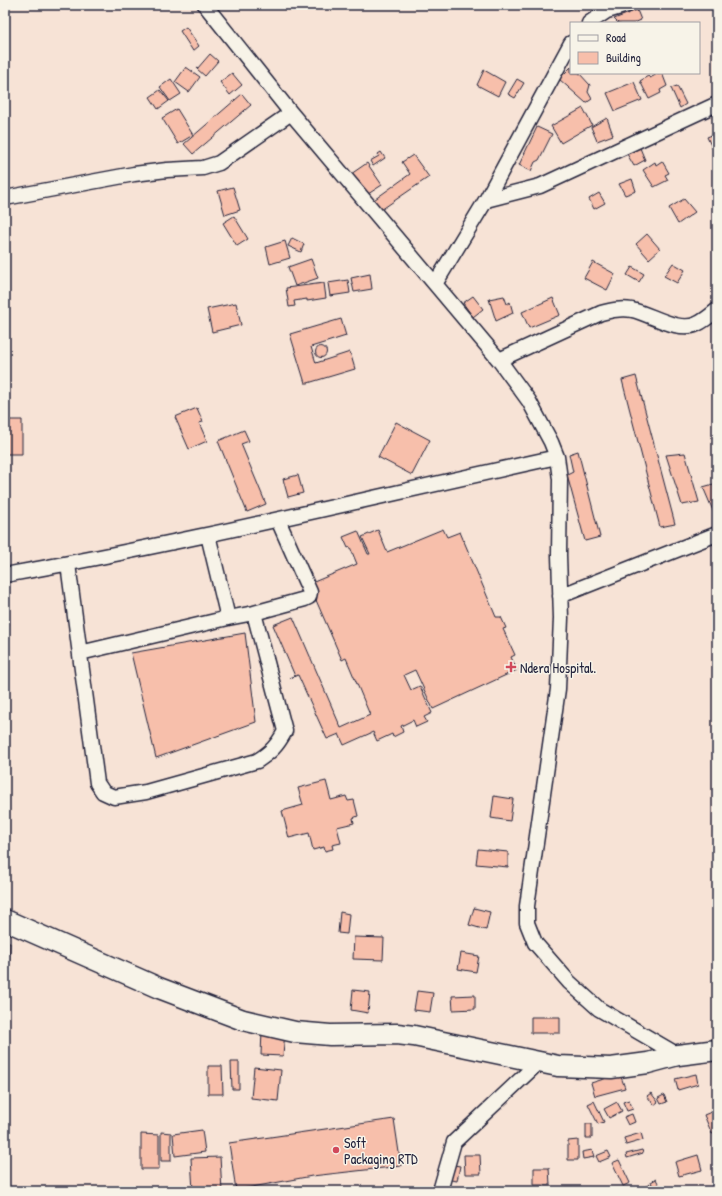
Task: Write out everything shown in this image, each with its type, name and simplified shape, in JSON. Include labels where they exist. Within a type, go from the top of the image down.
[{"type":"main road","points":[[5,920],[159,988],[243,1020],[295,1032],[330,1035],[397,1034],[414,1036],[558,1066],[611,1068],[648,1063],[678,1055],[717,1050]]},
{"type":"street","points":[[205,5],[291,113],[499,360],[529,401],[551,442],[556,457],[560,479],[561,618],[558,689],[527,906],[527,923],[535,943],[569,982],[599,1009],[678,1055]]},
{"type":"street","points":[[590,22],[607,11],[625,5]]},
{"type":"street","points":[[435,284],[486,200],[570,45]]},
{"type":"street","points":[[486,200],[540,186],[717,104]]},
{"type":"street","points":[[5,198],[134,174],[203,168],[219,163],[291,113]]},
{"type":"street","points":[[499,360],[601,313],[611,310],[632,310],[680,326],[696,324],[717,310]]},
{"type":"street","points":[[5,575],[68,564],[208,535],[556,457]]},
{"type":"street","points":[[80,653],[254,613],[309,597],[310,592],[278,520]]},
{"type":"street","points":[[560,596],[717,534]]},
{"type":"street","points":[[208,535],[228,618]]},
{"type":"street","points":[[68,564],[97,783],[103,792],[114,797],[146,792],[257,761],[270,752],[279,743],[285,732],[254,613]]},
{"type":"street","points":[[440,1191],[454,1142],[539,1062]]},
{"type":"building","points":[[637,10],[641,20],[636,22],[617,22],[614,19]]},
{"type":"building","points":[[186,27],[199,46],[193,51],[180,31]]},
{"type":"building","points":[[210,54],[218,61],[205,76],[197,69]]},
{"type":"building","points":[[186,67],[200,77],[189,92],[175,82]]},
{"type":"building","points":[[570,68],[570,74],[580,74],[590,85],[588,92],[592,99],[586,103],[559,79]]},
{"type":"building","points":[[484,70],[505,82],[498,96],[477,85]]},
{"type":"building","points":[[232,73],[242,85],[230,95],[220,82]]},
{"type":"building","points":[[657,74],[662,74],[667,86],[660,90],[661,93],[649,99],[640,81],[648,76],[650,78]]},
{"type":"building","points":[[171,79],[181,94],[170,101],[160,87]]},
{"type":"building","points":[[517,79],[524,83],[515,98],[508,94]]},
{"type":"building","points":[[634,82],[642,100],[615,111],[607,93]]},
{"type":"building","points":[[677,86],[686,104],[680,108],[671,88]]},
{"type":"building","points":[[160,90],[169,101],[158,109],[150,97]]},
{"type":"building","points":[[242,94],[251,105],[193,154],[184,144]]},
{"type":"building","points":[[583,108],[592,125],[561,143],[551,126]]},
{"type":"building","points":[[177,109],[193,135],[178,144],[162,118]]},
{"type":"building","points":[[607,118],[613,135],[597,141],[591,127]]},
{"type":"building","points":[[537,127],[552,134],[539,160],[535,162],[531,171],[519,165]]},
{"type":"building","points":[[717,133],[717,153],[715,154],[707,137]]},
{"type":"building","points":[[640,148],[645,160],[634,166],[627,154]]},
{"type":"building","points":[[381,152],[385,158],[373,166],[370,161],[379,156],[378,154]]},
{"type":"building","points":[[413,155],[429,177],[378,212],[371,202],[410,174],[402,162]]},
{"type":"building","points":[[662,161],[669,173],[665,175],[668,180],[654,187],[643,170],[655,162],[656,165]]},
{"type":"building","points":[[367,163],[382,185],[365,196],[351,174]]},
{"type":"building","points":[[632,179],[636,191],[625,195],[619,184]]},
{"type":"building","points":[[233,187],[240,210],[225,215],[218,191]]},
{"type":"building","points":[[599,193],[605,203],[594,209],[589,199]]},
{"type":"building","points":[[684,199],[695,212],[678,224],[669,208]]},
{"type":"building","points":[[234,216],[248,239],[237,246],[223,223]]},
{"type":"building","points":[[647,234],[660,249],[649,259],[636,244]]},
{"type":"building","points":[[292,238],[304,244],[301,252],[288,246]]},
{"type":"building","points":[[285,241],[290,258],[270,264],[266,247]]},
{"type":"building","points":[[311,259],[318,278],[295,286],[288,267]]},
{"type":"building","points":[[593,262],[615,274],[607,290],[584,278]]},
{"type":"building","points":[[673,263],[685,270],[677,283],[664,276]]},
{"type":"building","points":[[632,267],[644,274],[639,282],[627,275]]},
{"type":"building","points":[[370,274],[372,289],[354,292],[351,278]]},
{"type":"building","points":[[348,280],[350,293],[330,296],[328,283]]},
{"type":"building","points":[[324,283],[326,298],[307,301],[307,299],[294,301],[295,306],[289,307],[286,288]]},
{"type":"building","points":[[473,296],[483,309],[473,317],[463,303]]},
{"type":"building","points":[[504,296],[507,304],[510,302],[513,313],[496,321],[489,299]]},
{"type":"building","points":[[553,298],[560,315],[529,328],[522,312]]},
{"type":"building","points":[[236,303],[241,325],[212,332],[207,309]]},
{"type":"building","points":[[341,319],[346,336],[311,347],[316,363],[350,352],[355,369],[305,383],[290,334]]},
{"type":"building","points":[[319,347],[323,347],[325,348],[325,356],[319,357],[316,354],[316,350]]},
{"type":"building","points":[[636,376],[675,524],[660,527],[622,380]]},
{"type":"building","points":[[197,408],[203,422],[199,423],[207,441],[189,449],[175,417]]},
{"type":"building","points":[[5,420],[22,420],[22,454],[5,454]]},
{"type":"building","points":[[396,422],[430,440],[412,475],[378,457]]},
{"type":"building","points":[[244,430],[249,441],[241,444],[266,504],[247,512],[218,441]]},
{"type":"building","points":[[578,451],[600,537],[585,541],[567,475],[573,472],[569,454]]},
{"type":"building","points":[[685,453],[699,502],[682,505],[666,455]]},
{"type":"building","points":[[298,475],[303,493],[288,497],[283,479]]},
{"type":"building","points":[[717,483],[717,512],[714,513],[703,487]]},
{"type":"building","points":[[443,529],[447,537],[460,532],[496,617],[501,617],[506,628],[503,629],[515,655],[511,657],[517,670],[433,709],[415,670],[404,675],[411,690],[420,686],[432,713],[424,717],[427,722],[416,727],[413,720],[401,726],[403,732],[393,737],[392,734],[377,741],[373,732],[344,745],[339,734],[327,739],[298,675],[290,678],[295,676],[273,625],[293,617],[341,728],[370,715],[346,658],[342,660],[309,584],[357,564],[350,547],[348,548],[343,537],[358,531],[368,554],[370,554],[362,537],[378,530],[387,552]]},
{"type":"building","points":[[5,610],[7,610],[9,625],[5,626]]},
{"type":"building","points":[[245,633],[256,722],[156,758],[131,653]]},
{"type":"building","points":[[326,781],[331,800],[346,796],[348,801],[354,800],[358,816],[353,818],[354,823],[337,827],[341,843],[332,845],[333,849],[325,851],[324,847],[313,850],[309,833],[289,838],[282,811],[303,805],[298,788]]},
{"type":"building","points":[[494,796],[513,799],[510,821],[491,818]]},
{"type":"building","points":[[478,849],[508,852],[508,867],[476,864]]},
{"type":"building","points":[[474,908],[490,912],[486,930],[469,925]]},
{"type":"building","points":[[340,912],[349,914],[347,934],[338,933]]},
{"type":"building","points":[[354,937],[384,938],[383,960],[353,959]]},
{"type":"building","points":[[5,943],[10,943],[9,969],[5,968]]},
{"type":"building","points":[[461,953],[479,956],[476,972],[458,969]]},
{"type":"building","points":[[353,990],[370,992],[368,1013],[351,1010]]},
{"type":"building","points":[[417,991],[433,993],[430,1012],[414,1010]]},
{"type":"building","points":[[475,995],[475,1009],[453,1010],[452,996]]},
{"type":"building","points":[[531,1017],[560,1017],[560,1033],[531,1033]]},
{"type":"building","points":[[262,1030],[285,1031],[283,1056],[261,1055]]},
{"type":"building","points":[[231,1062],[239,1062],[239,1089],[232,1089]]},
{"type":"building","points":[[208,1066],[222,1066],[223,1094],[208,1094]]},
{"type":"building","points":[[254,1067],[281,1070],[278,1101],[251,1098]]},
{"type":"building","points":[[620,1074],[625,1088],[595,1096],[591,1083]]},
{"type":"building","points":[[696,1074],[698,1084],[678,1090],[675,1079]]},
{"type":"building","points":[[651,1093],[658,1102],[654,1105],[647,1096]]},
{"type":"building","points":[[664,1095],[667,1102],[661,1104],[658,1098]]},
{"type":"building","points":[[629,1100],[633,1109],[627,1111],[623,1102]]},
{"type":"building","points":[[594,1101],[604,1122],[598,1124],[588,1104]]},
{"type":"building","points":[[617,1102],[622,1111],[609,1118],[604,1109]]},
{"type":"building","points":[[716,1110],[717,1132],[712,1134],[704,1115]]},
{"type":"building","points":[[632,1114],[635,1122],[628,1125],[624,1117]]},
{"type":"building","points":[[394,1119],[401,1166],[312,1176],[236,1190],[229,1143]]},
{"type":"building","points":[[586,1124],[592,1124],[592,1138],[586,1138]]},
{"type":"building","points":[[202,1130],[205,1152],[175,1156],[173,1134]]},
{"type":"building","points":[[161,1132],[171,1133],[171,1161],[161,1161]]},
{"type":"building","points":[[641,1133],[643,1140],[626,1145],[624,1138]]},
{"type":"building","points":[[141,1134],[159,1135],[159,1169],[141,1169]]},
{"type":"building","points":[[578,1140],[578,1160],[568,1160],[568,1141]]},
{"type":"building","points":[[592,1150],[594,1157],[583,1159],[582,1152]]},
{"type":"building","points":[[642,1150],[643,1153],[627,1158],[626,1154]]},
{"type":"building","points":[[608,1151],[611,1157],[599,1162],[596,1156]]},
{"type":"building","points":[[464,1155],[480,1155],[481,1174],[465,1174]]},
{"type":"building","points":[[698,1155],[702,1170],[679,1176],[675,1162]]},
{"type":"building","points":[[220,1157],[222,1191],[193,1191],[191,1158]]},
{"type":"building","points":[[619,1160],[630,1183],[623,1186],[612,1163]]},
{"type":"building","points":[[454,1165],[460,1166],[457,1181],[451,1180]]},
{"type":"building","points":[[534,1168],[549,1168],[550,1185],[534,1185]]},
{"type":"building","points":[[656,1179],[662,1191],[655,1191],[651,1182]]},
{"type":"building","points":[[650,1184],[651,1187],[642,1191],[641,1189]]},
{"type":"place","name":"Ndera Hospital.","points":[[511,667]]},
{"type":"place","name":"Soft Packaging RTD","points":[[336,1150]]}]
